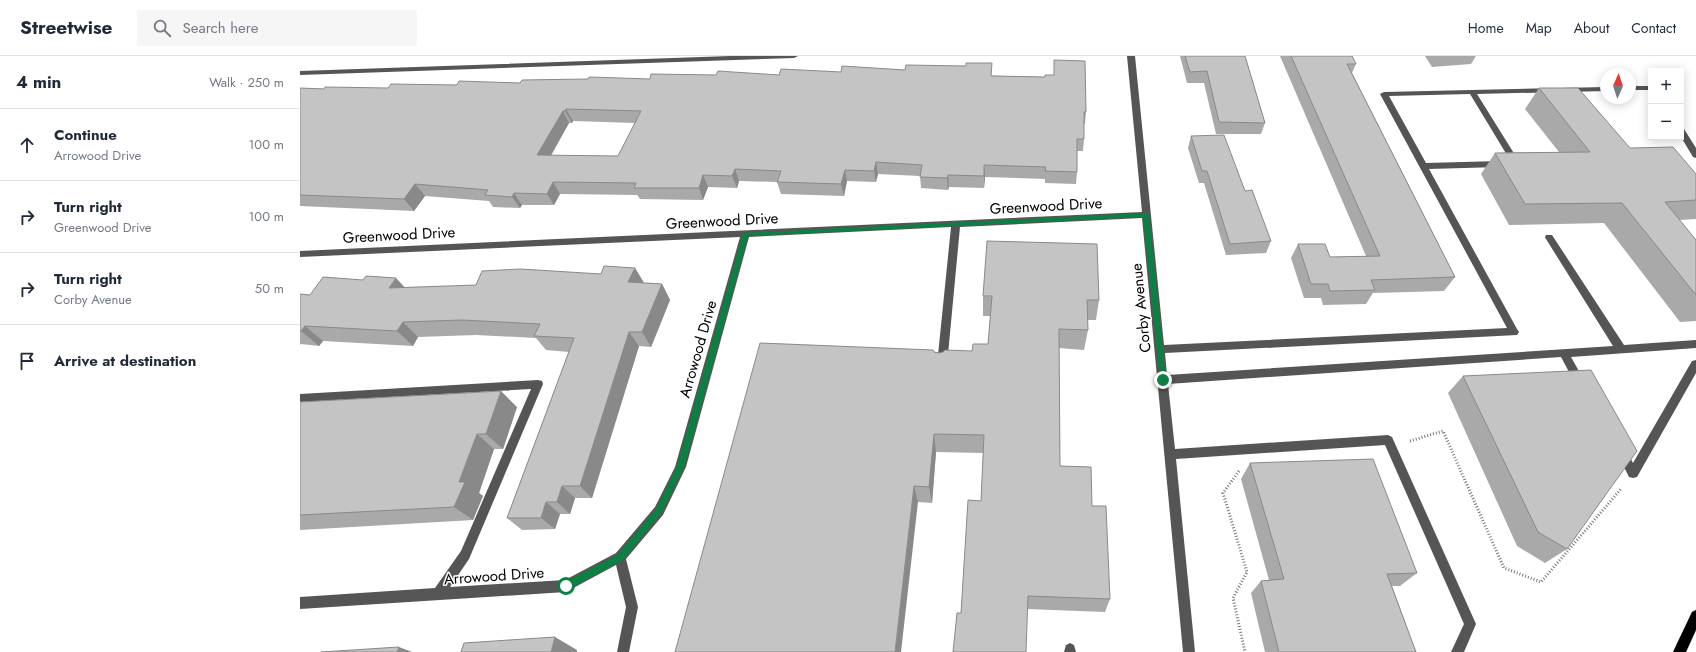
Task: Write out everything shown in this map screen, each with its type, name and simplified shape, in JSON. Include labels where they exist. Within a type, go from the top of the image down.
[{"type":"main road","points":[[1679,652],[1696,616]]},
{"type":"street","points":[[300,73],[794,56]]},
{"type":"street","name":"Corby Avenue","points":[[1131,56],[1188,652]]},
{"type":"street","points":[[1636,88],[1648,88]]},
{"type":"street","points":[[1160,349],[1514,332],[1384,94],[1600,89]]},
{"type":"street","points":[[1424,166],[1516,163],[1472,92]]},
{"type":"street","points":[[1684,136],[1696,155]]},
{"type":"street","name":"Greenwood Drive","points":[[300,254],[1146,215]]},
{"type":"street","points":[[941,368],[956,224]]},
{"type":"street","name":"Arrowood Drive","points":[[300,603],[566,586],[620,557],[659,511],[680,467],[745,234]]},
{"type":"street","points":[[1549,237],[1621,349]]},
{"type":"street","points":[[1163,380],[1696,344]]},
{"type":"street","points":[[1564,353],[1587,393]]},
{"type":"street","points":[[1618,447],[1633,473],[1696,364]]},
{"type":"street","points":[[300,398],[538,384],[465,555],[438,594]]},
{"type":"street","points":[[1170,454],[1388,440],[1470,624],[1458,652]]},
{"type":"street","points":[[620,557],[632,607],[623,652]]},
{"type":"building","points":[[1185,56],[1245,56],[1265,123],[1219,122],[1207,71],[1190,72]]},
{"type":"building","points":[[1291,56],[1352,56],[1356,64],[1347,64],[1455,277],[1371,280],[1375,290],[1330,291],[1328,284],[1311,284],[1298,244],[1325,244],[1330,257],[1380,256]]},
{"type":"building","points":[[1054,60],[1085,61],[1086,112],[1084,112],[1084,139],[1077,139],[1077,172],[1045,171],[1046,167],[984,165],[984,176],[948,175],[947,178],[920,177],[922,165],[876,162],[874,171],[845,170],[841,184],[777,182],[781,171],[735,169],[732,176],[703,175],[699,188],[634,188],[636,183],[553,182],[547,194],[514,193],[512,197],[485,195],[488,190],[415,184],[404,199],[300,195],[300,88],[388,88],[391,84],[457,85],[459,81],[520,83],[522,80],[588,79],[589,77],[650,79],[651,74],[716,75],[718,71],[779,75],[781,69],[841,72],[842,66],[905,70],[906,65],[966,66],[966,63],[992,63],[991,76],[1045,77],[1045,75],[1054,75]],"holes":[[[566,109],[641,111],[618,156],[537,155],[563,111]]]},
{"type":"building","points":[[1539,88],[1578,88],[1630,148],[1673,147],[1696,174],[1696,200],[1665,202],[1696,240],[1696,295],[1622,203],[1525,204],[1495,153],[1590,152]]},
{"type":"building","points":[[1224,135],[1245,191],[1252,190],[1271,241],[1230,244],[1207,171],[1202,171],[1191,136]]},
{"type":"building","points":[[987,241],[1097,244],[1099,300],[1087,300],[1088,330],[1059,329],[1060,466],[1091,467],[1092,506],[1106,506],[1110,599],[1028,596],[1026,652],[953,652],[957,613],[961,613],[968,500],[981,501],[984,435],[934,434],[929,487],[914,486],[895,652],[675,652],[760,343],[933,350],[934,352],[939,353],[945,350],[972,351],[973,344],[988,344],[992,296],[983,296]]},
{"type":"building","points":[[604,266],[635,268],[628,282],[662,284],[642,332],[629,332],[580,486],[562,486],[557,502],[546,502],[541,518],[507,518],[574,338],[534,336],[540,324],[462,320],[403,322],[397,331],[305,326],[300,331],[300,294],[310,295],[323,277],[363,280],[366,276],[396,278],[389,288],[476,285],[482,271],[521,269],[601,274]]},
{"type":"building","points":[[1591,370],[1637,451],[1567,549],[1538,532],[1463,376]]},
{"type":"building","points":[[501,391],[486,434],[477,434],[459,482],[465,482],[454,507],[300,515],[300,402]]},
{"type":"building","points":[[1373,459],[1417,573],[1387,574],[1416,652],[1279,652],[1261,581],[1284,579],[1250,463]]},
{"type":"building","points":[[555,637],[551,652],[461,652],[464,643]]},
{"type":"building","points":[[399,647],[397,652],[321,652]]},
{"type":"route","points":[[566,586],[620,557],[659,511],[680,467],[745,234],[1146,215],[1163,380]]}]
